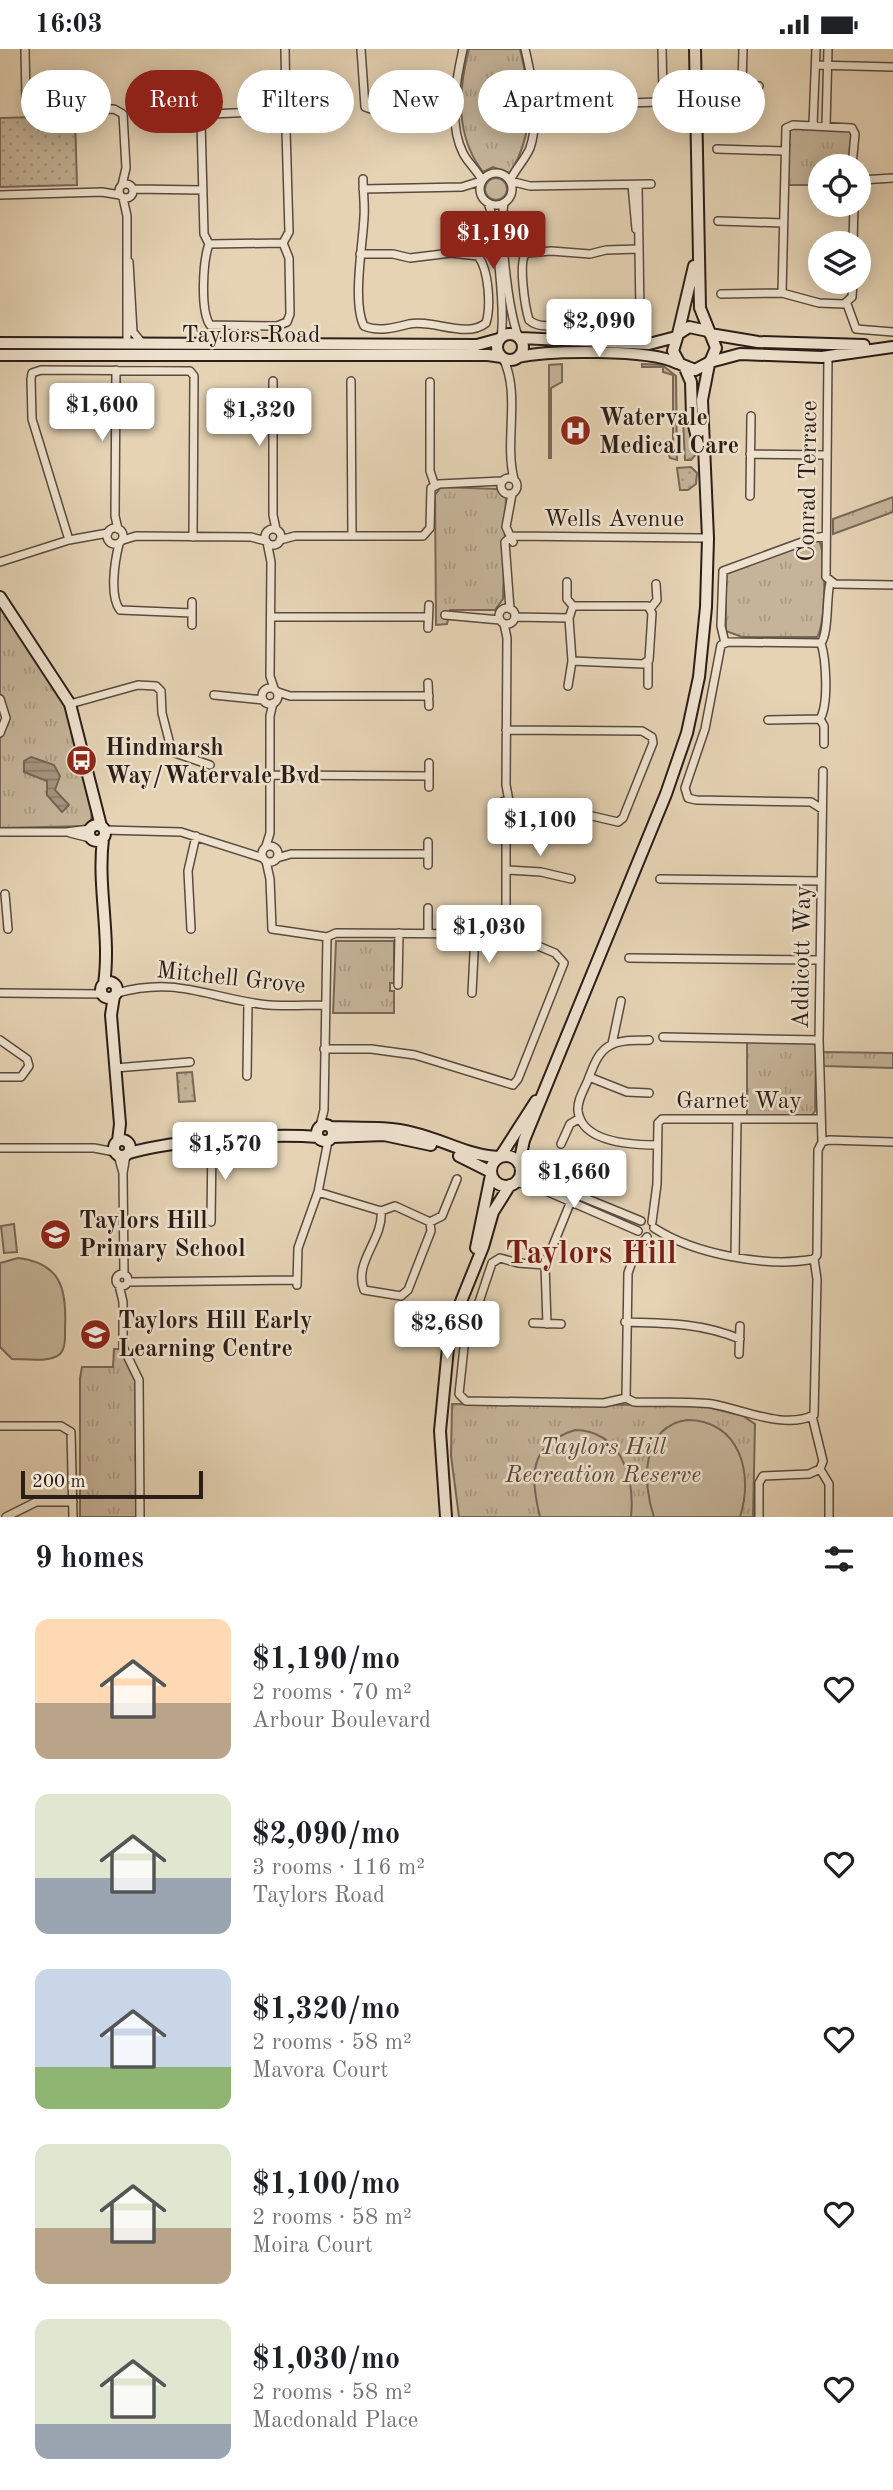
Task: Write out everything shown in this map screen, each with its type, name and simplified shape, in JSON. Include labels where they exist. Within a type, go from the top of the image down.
[{"type":"street","points":[[25,49],[26,100],[30,108],[41,111],[118,110],[125,121],[127,344],[134,351],[152,356]]},
{"type":"street","points":[[285,49],[285,70]]},
{"type":"street","points":[[361,49],[365,107],[368,108]]},
{"type":"street","points":[[460,70],[463,49]]},
{"type":"street","points":[[525,49],[528,70]]},
{"type":"street","points":[[638,103],[657,102],[663,93],[662,49]]},
{"type":"street","points":[[446,1517],[440,1452],[443,1378],[456,1314],[483,1247],[493,1212],[513,1184],[520,1166],[524,1140],[678,762],[694,706],[703,637],[705,538],[702,400],[716,348],[700,308],[695,49]]},
{"type":"street","points":[[742,70],[743,49]]},
{"type":"street","points":[[813,125],[816,49]]},
{"type":"street","points":[[826,125],[828,49]]},
{"type":"street","points":[[816,65],[893,67]]},
{"type":"street","points":[[237,114],[205,117],[201,122],[204,234],[209,244],[204,260],[208,323],[217,327],[277,326],[289,320],[289,258],[283,243]]},
{"type":"street","points":[[782,293],[785,132],[789,126],[826,125],[854,129],[856,154]]},
{"type":"street","points":[[283,243],[289,232],[286,133]]},
{"type":"street","points":[[459,133],[461,149],[482,181],[480,195]]},
{"type":"street","points":[[510,181],[531,145],[532,133]]},
{"type":"street","points":[[717,149],[784,151]]},
{"type":"street","points":[[363,189],[462,187],[482,181],[494,173],[504,174],[510,181],[512,193]]},
{"type":"street","points":[[871,176],[893,178]]},
{"type":"street","points":[[360,254],[393,254],[410,258],[451,253],[478,256],[482,263],[487,291],[486,323],[477,328],[412,324],[395,328],[366,328],[361,320],[360,254],[363,179]]},
{"type":"street","points":[[510,181],[529,186],[651,184]]},
{"type":"street","points":[[635,185],[632,213],[638,236],[639,249],[640,313],[634,326],[545,325],[529,320],[521,267],[522,257],[526,253],[551,250],[590,254],[606,250],[639,249]]},
{"type":"street","points":[[502,930],[506,923],[506,833],[509,809],[506,785],[506,616],[507,554],[511,538],[507,521],[507,485],[510,464],[511,379],[522,350],[512,319],[502,237],[504,203],[512,193],[529,186]]},
{"type":"street","points":[[462,187],[480,195],[488,203],[493,219],[501,292],[500,338],[497,351],[511,379]]},
{"type":"street","points":[[0,195],[202,190]]},
{"type":"street","points":[[488,203],[504,203]]},
{"type":"street","points":[[718,221],[783,223]]},
{"type":"street","points":[[209,244],[283,243]]},
{"type":"street","points":[[698,243],[673,351],[691,382],[692,417],[703,463]]},
{"type":"street","points":[[128,257],[132,276],[133,332],[142,343]]},
{"type":"street","points":[[721,294],[782,293],[819,303],[848,304]]},
{"type":"street","points":[[852,294],[848,304],[856,329],[893,332]]},
{"type":"street","points":[[500,338],[511,333],[519,337],[649,344],[677,335],[690,327],[758,342],[893,347]]},
{"type":"street","name":"Taylors Road","points":[[0,343],[477,345],[500,338]]},
{"type":"street","points":[[828,344],[828,356]]},
{"type":"street","points":[[502,358],[517,358],[549,351],[656,355],[682,366],[700,369],[710,363],[740,354],[828,356],[893,347]]},
{"type":"street","name":"Taylors Road","points":[[0,355],[488,355],[502,358]]},
{"type":"street","name":"Conrad Terrace","points":[[828,356],[825,575],[830,583],[893,585]]},
{"type":"street","points":[[116,370],[115,602],[120,610],[192,613]]},
{"type":"street","points":[[69,540],[32,419],[30,379],[35,371],[185,370],[194,376],[193,537]]},
{"type":"street","points":[[273,381],[271,929],[327,937],[335,933],[475,933],[502,930],[555,953],[564,963],[518,1079],[513,1085],[415,1055],[371,1049],[324,1049]]},
{"type":"street","points":[[351,381],[352,536]]},
{"type":"street","points":[[430,382],[430,471],[435,486]]},
{"type":"street","points":[[750,496],[751,416]]},
{"type":"street","points":[[750,454],[826,455]]},
{"type":"street","points":[[0,560],[69,540],[94,537],[426,534],[430,528],[431,488],[507,485]]},
{"type":"street","points":[[725,643],[721,626],[723,572],[813,538],[826,536]]},
{"type":"street","name":"Wells Avenue","points":[[511,538],[705,538]]},
{"type":"street","points":[[567,582],[567,599],[573,606]]},
{"type":"street","points":[[824,744],[824,726],[820,719],[824,708],[825,663],[821,643],[826,635],[826,603],[830,583]]},
{"type":"street","points":[[572,661],[643,664],[648,661],[652,656],[650,609],[657,600],[656,584]]},
{"type":"street","points":[[0,597],[70,704],[92,784],[122,1148],[125,1278],[122,1297],[123,1347],[139,1380],[140,1517]]},
{"type":"street","points":[[192,602],[192,625]]},
{"type":"street","points":[[428,628],[429,605]]},
{"type":"street","points":[[573,606],[643,605],[650,609]]},
{"type":"street","points":[[568,686],[572,661],[569,618],[573,606]]},
{"type":"street","points":[[445,615],[569,618]]},
{"type":"street","points":[[271,617],[428,617]]},
{"type":"street","points":[[821,643],[725,643],[719,647],[710,705],[685,788],[686,795],[696,800],[811,802],[822,809]]},
{"type":"street","points":[[648,661],[648,685]]},
{"type":"street","points":[[428,683],[429,706]]},
{"type":"street","points":[[70,704],[138,685],[156,686],[161,691],[162,713],[172,752],[210,765]]},
{"type":"street","points":[[214,695],[429,696]]},
{"type":"street","points":[[0,699],[6,718],[0,733]]},
{"type":"street","points":[[768,720],[820,719]]},
{"type":"street","points":[[506,730],[642,731],[652,737],[623,818],[618,822],[562,809],[509,809]]},
{"type":"street","points":[[429,764],[429,787]]},
{"type":"street","name":"Addicott Way","points":[[823,771],[819,1040],[819,1119],[822,1142],[818,1150],[817,1255],[814,1259],[817,1279],[816,1406],[812,1416],[822,1461],[820,1469],[829,1484],[828,1517]]},
{"type":"street","points":[[270,775],[429,776]]},
{"type":"street","points":[[0,832],[97,833],[164,830],[196,836],[247,853],[428,854]]},
{"type":"street","points":[[191,929],[188,870],[196,836]]},
{"type":"street","points":[[428,842],[428,866]]},
{"type":"street","points":[[506,870],[541,872],[571,879]]},
{"type":"street","points":[[660,879],[821,881]]},
{"type":"street","points":[[5,894],[3,911],[8,929]]},
{"type":"street","points":[[428,908],[428,933]]},
{"type":"street","points":[[398,985],[399,933]]},
{"type":"street","points":[[472,992],[475,933]]},
{"type":"street","points":[[125,1278],[297,1283],[298,1248],[318,1192],[325,1156],[324,1005],[327,937]]},
{"type":"street","points":[[629,958],[820,960]]},
{"type":"street","name":"Mitchell Grove","points":[[109,990],[183,986],[247,1002],[324,1005]]},
{"type":"street","points":[[0,993],[109,990]]},
{"type":"street","points":[[612,1044],[621,1001]]},
{"type":"street","points":[[247,1002],[247,1076]]},
{"type":"street","points":[[663,1037],[819,1040]]},
{"type":"street","points":[[0,1040],[27,1059],[29,1066],[28,1071],[21,1077],[0,1077]]},
{"type":"street","points":[[649,1040],[612,1044],[602,1051],[579,1101],[580,1118],[591,1131],[620,1143],[657,1145]]},
{"type":"street","points":[[115,1068],[190,1062]]},
{"type":"street","points":[[589,1077],[627,1092],[649,1093]]},
{"type":"street","points":[[471,1275],[493,1163],[549,1082]]},
{"type":"street","points":[[561,1144],[570,1124],[580,1118]]},
{"type":"street","name":"Garnet Way","points":[[646,1228],[654,1205],[658,1123],[662,1119],[819,1119]]},
{"type":"street","points":[[735,1257],[737,1119]]},
{"type":"street","points":[[0,1148],[151,1147],[388,1128],[412,1132],[470,1153],[513,1158],[541,1180],[646,1228]]},
{"type":"street","points":[[324,1133],[370,1134],[409,1139],[456,1154],[491,1174],[501,1185],[539,1188],[706,1251],[735,1257],[814,1259]]},
{"type":"street","points":[[211,1222],[212,1142]]},
{"type":"street","points":[[822,1142],[893,1142]]},
{"type":"street","points":[[430,1222],[442,1216],[457,1179]]},
{"type":"street","points":[[318,1192],[362,1208],[382,1211],[395,1206],[430,1222]]},
{"type":"street","points":[[547,1324],[545,1265],[571,1201]]},
{"type":"street","points":[[382,1211],[380,1230],[365,1262],[361,1280],[364,1290],[401,1296],[408,1290],[431,1231],[430,1222]]},
{"type":"street","points":[[626,1398],[625,1322],[628,1273],[646,1228]]},
{"type":"street","points":[[545,1265],[518,1263],[500,1258],[492,1263],[464,1347],[459,1385],[461,1398],[466,1401],[604,1403],[626,1398],[634,1402],[712,1404],[761,1417],[812,1416]]},
{"type":"street","points":[[625,1322],[708,1327],[740,1339]]},
{"type":"street","points":[[533,1323],[561,1324]]},
{"type":"street","points":[[740,1326],[740,1354]]},
{"type":"street","points":[[0,1426],[61,1426],[69,1429],[73,1435],[73,1517]]},
{"type":"street","points":[[759,1517],[759,1483],[763,1476],[809,1474],[820,1469]]},
{"type":"street","points":[[6,1517],[36,1502],[73,1502]]},
{"type":"green space","points":[[469,49],[520,49],[524,70],[478,70],[478,133],[526,133],[510,173],[493,167],[483,172],[474,158],[464,132],[464,76]]},
{"type":"green space","points":[[21,117],[21,133],[75,133],[77,185],[0,187],[0,118]]},
{"type":"green space","points":[[846,127],[853,134],[850,154],[808,154],[808,185],[786,185],[790,128]]},
{"type":"green space","points":[[496,178],[504,181],[507,189],[504,197],[496,200],[488,197],[485,189],[488,181]]},
{"type":"green space","points":[[562,364],[562,382],[551,388],[549,458],[549,365]]},
{"type":"green space","points":[[642,364],[662,365],[676,376],[677,460],[670,458],[668,452],[673,452],[673,375],[663,372],[663,367],[642,367]]},
{"type":"green space","points":[[689,419],[697,453],[691,460],[685,460],[683,421]]},
{"type":"green space","points":[[691,467],[697,473],[696,484],[688,490],[680,490],[677,468]]},
{"type":"green space","points":[[441,487],[497,489],[506,497],[503,599],[495,610],[450,610],[447,624],[436,625],[435,495]]},
{"type":"green space","points":[[893,497],[893,512],[833,534],[833,519]]},
{"type":"green space","points":[[818,539],[823,557],[824,587],[822,618],[817,637],[742,637],[726,631],[727,571]]},
{"type":"green space","points":[[0,604],[46,672],[65,706],[88,782],[91,800],[89,826],[0,828],[0,739],[8,717],[0,693]]},
{"type":"green space","points":[[336,941],[394,941],[394,983],[390,983],[390,991],[394,991],[394,1013],[333,1013]]},
{"type":"green space","points":[[747,1042],[811,1042],[816,1046],[815,1111],[812,1115],[747,1115]]},
{"type":"green space","points":[[822,1052],[893,1053],[893,1068],[823,1066]]},
{"type":"green space","points":[[192,1072],[195,1101],[179,1102],[177,1073]]},
{"type":"green space","points":[[14,1224],[17,1252],[4,1253],[1,1226]]},
{"type":"green space","points":[[18,1258],[44,1266],[58,1280],[62,1290],[65,1301],[65,1342],[56,1357],[44,1360],[12,1359],[0,1347],[0,1263]]},
{"type":"green space","points":[[114,1349],[120,1349],[132,1368],[136,1382],[137,1517],[80,1517],[82,1367],[113,1367]]},
{"type":"green space","name":"Taylors Hill Recreation Reserve","points":[[452,1404],[700,1405],[743,1416],[755,1424],[753,1517],[459,1517],[451,1456]]},
{"type":"green space","points":[[687,1420],[705,1422],[720,1429],[731,1439],[739,1452],[745,1484],[740,1517],[654,1517],[647,1473],[653,1445],[661,1433],[672,1425]]},
{"type":"green space","points":[[575,1430],[591,1432],[604,1438],[622,1459],[630,1487],[631,1517],[540,1517],[534,1476],[536,1464],[548,1444]]},
{"type":"shaded area","points":[[31,757],[54,765],[60,776],[55,790],[69,805],[62,812],[47,795],[47,781],[24,772],[24,761]]},
{"type":"place","name":"Watervale Medical Care","points":[[576,431]]},
{"type":"place","name":"Hindmarsh Way/Watervale Bvd","points":[[82,761]]},
{"type":"place","name":"Taylors Hill Primary School","points":[[56,1234]]},
{"type":"place","name":"Taylors Hill Early Learning Centre","points":[[95,1334]]},
{"type":"district","name":"Taylors Hill","points":[[591,1252]]}]
